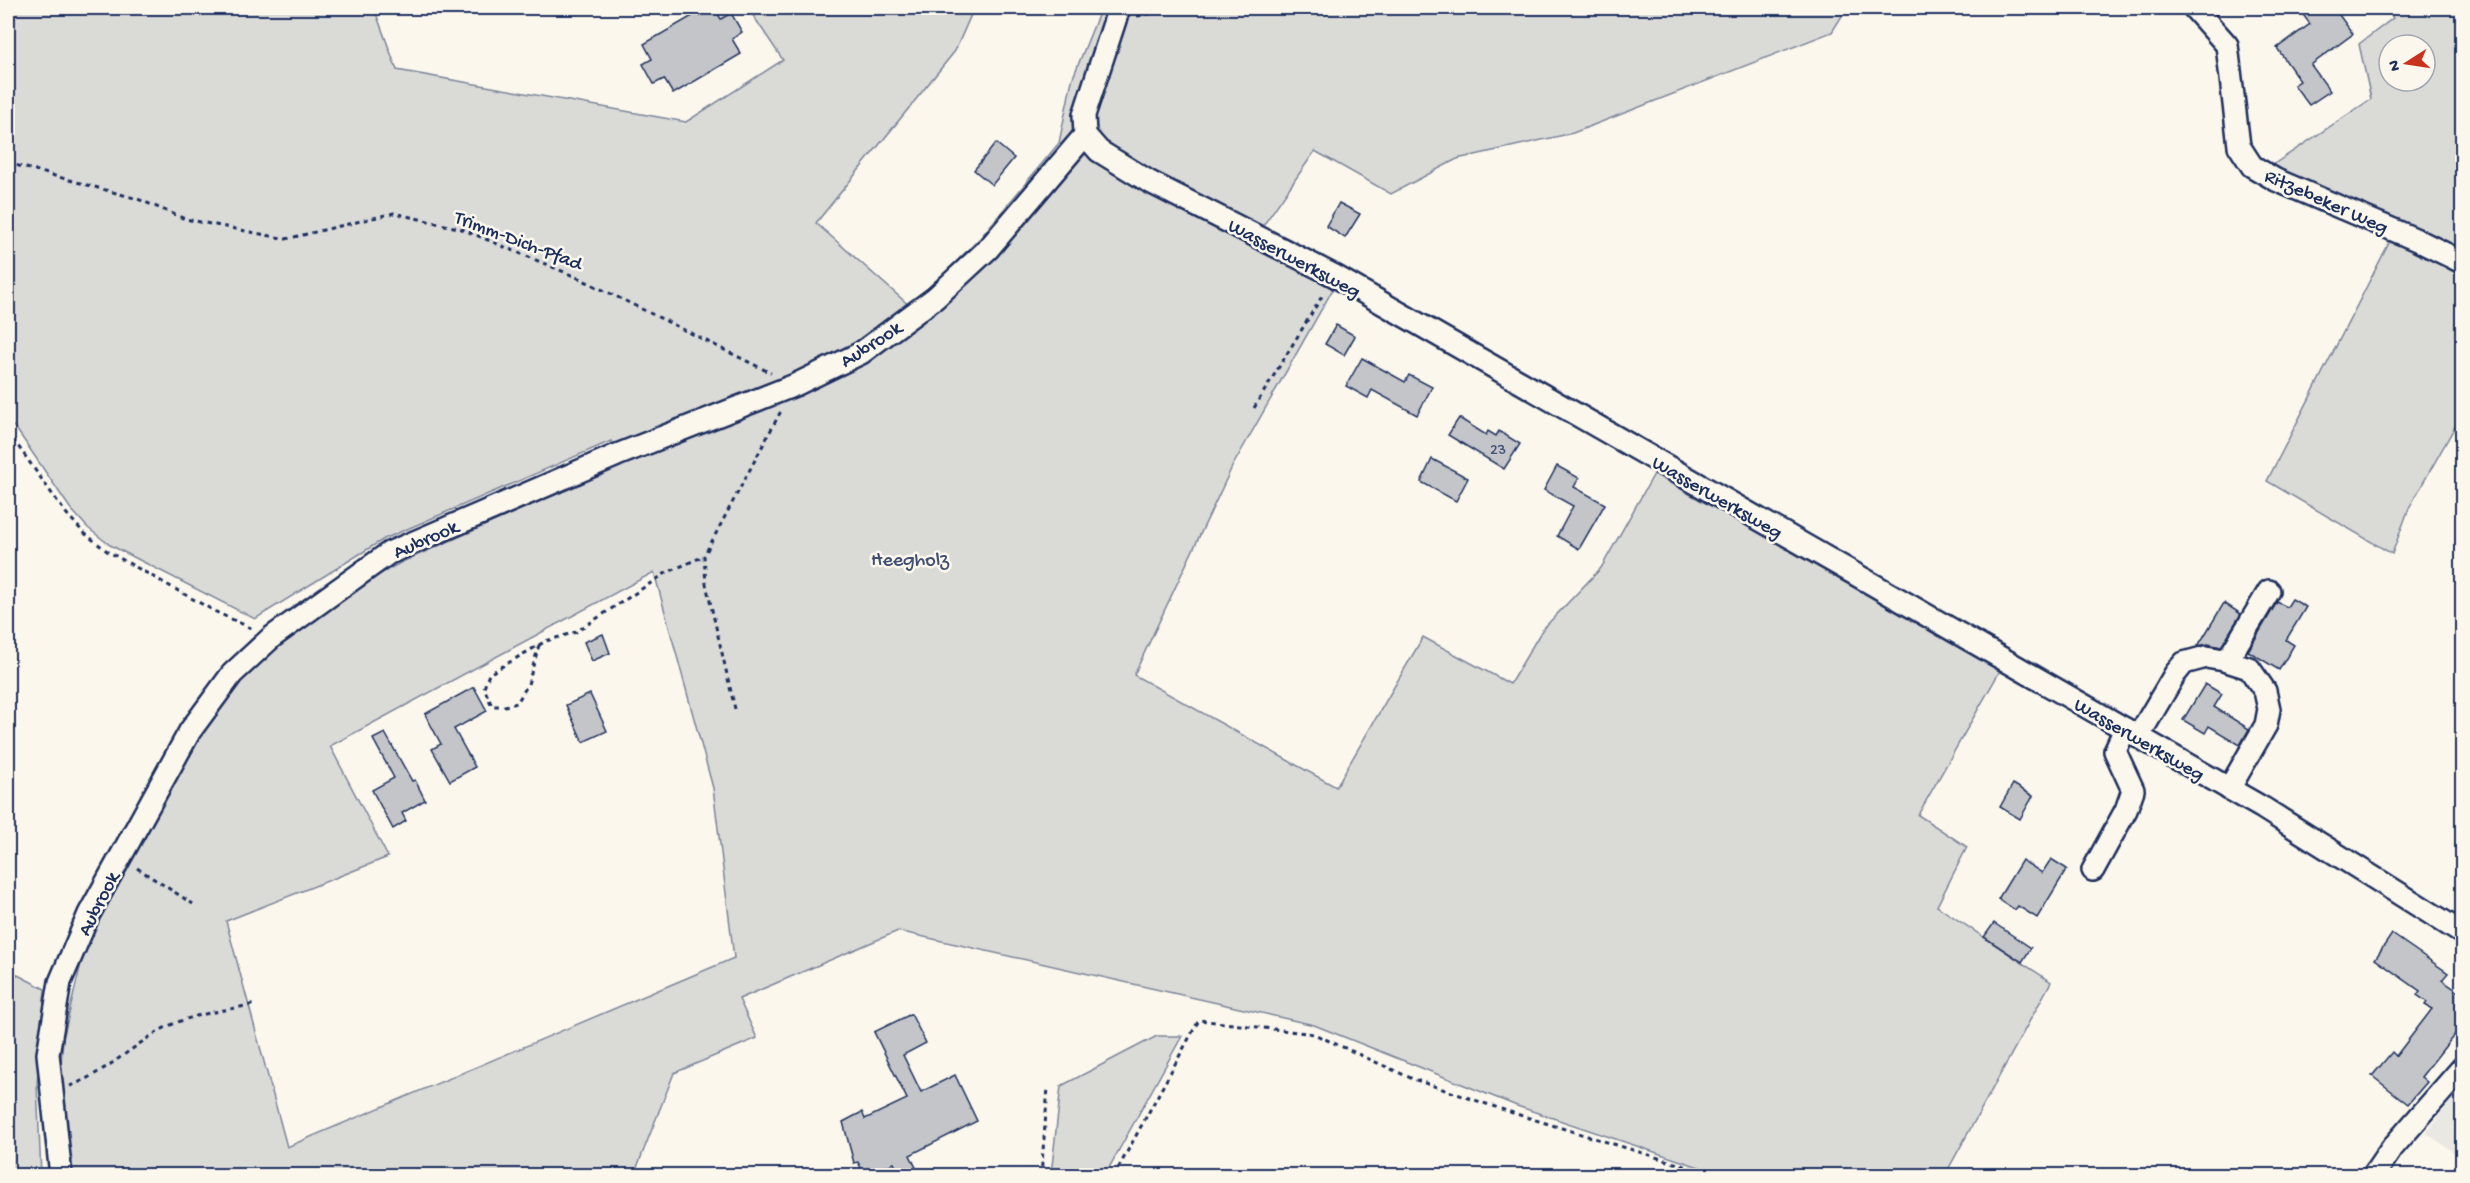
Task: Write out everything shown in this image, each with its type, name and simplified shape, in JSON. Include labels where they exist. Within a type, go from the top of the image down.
[{"type":"street","name":"Ritzebeker Weg","points":[[2194,8],[2227,45],[2239,146],[2253,166],[2276,180],[2463,262]]},
{"type":"street","points":[[1085,135],[1084,114],[1117,14]]},
{"type":"street","name":"Wasserwerksweg","points":[[1085,135],[1099,151],[1148,181],[1335,276],[2229,789],[2463,933]]},
{"type":"street","name":"Aubrook","points":[[61,1176],[48,1054],[60,982],[89,914],[190,731],[232,674],[272,637],[389,553],[617,455],[795,385],[861,353],[935,298],[987,249],[1085,135]]},
{"type":"street","points":[[2227,661],[2269,591]]},
{"type":"street","points":[[2093,870],[2126,810],[2133,790],[2115,751],[2184,663],[2206,657],[2249,668],[2265,691],[2269,709],[2266,725],[2229,789]]},
{"type":"street","points":[[2373,1176],[2392,1148],[2463,1068]]},
{"type":"path","points":[[1117,14],[1182,8]]},
{"type":"path","points":[[1300,8],[1443,11],[1476,8]]},
{"type":"path","name":"Trimm-Dich-Pfad","points":[[8,163],[138,199],[185,219],[286,240],[394,213],[462,229],[583,280],[795,385]]},
{"type":"path","points":[[1254,408],[1335,276]]},
{"type":"path","points":[[735,709],[706,584],[704,556],[795,385]]},
{"type":"path","points":[[8,432],[65,512],[83,532],[107,551],[208,607],[272,637]]},
{"type":"path","points":[[539,645],[528,684],[517,703],[492,706],[484,688],[489,674],[539,645],[576,632],[666,573],[704,556]]},
{"type":"path","points":[[120,857],[193,904]]},
{"type":"path","points":[[51,1092],[105,1069],[162,1029],[192,1018],[255,1004]]},
{"type":"path","points":[[1114,1176],[1199,1020],[1314,1034],[1413,1079],[1513,1113],[1717,1176]]},
{"type":"path","points":[[1041,1176],[1048,1087]]},
{"type":"shaded area","points":[[2462,1086],[2462,1158],[2426,1133]]},
{"type":"green space","name":"Heegholz","points":[[8,8],[374,8],[397,70],[686,122],[783,60],[748,8],[974,8],[955,51],[816,223],[911,307],[980,238],[1059,143],[1072,80],[1101,8],[1847,8],[1832,32],[1573,133],[1457,159],[1391,194],[1315,151],[1251,243],[1333,289],[1232,467],[1134,675],[1336,787],[1423,637],[1510,684],[1542,630],[1601,568],[1654,474],[2001,669],[1918,815],[1967,847],[1937,906],[2051,982],[1945,1175],[1723,1175],[1517,1106],[1314,1025],[898,931],[739,999],[757,1038],[674,1073],[634,1175],[72,1175],[60,1075],[63,1039],[82,959],[97,919],[198,733],[246,675],[324,605],[402,562],[620,466],[611,441],[384,539],[255,619],[110,545],[88,528],[70,508],[17,430],[8,421]],"holes":[[[654,572],[713,788],[734,958],[287,1147],[226,921],[388,857],[330,746]]]},
{"type":"green space","points":[[2386,8],[2462,8],[2462,244],[2455,248],[2271,166],[2371,99],[2359,44],[2393,18]]},
{"type":"green space","points":[[2390,241],[2438,261],[2462,278],[2462,414],[2409,508],[2392,554],[2267,481]]},
{"type":"green space","points":[[8,970],[45,989],[37,1084],[41,1175],[8,1175]]},
{"type":"green space","points":[[1157,1036],[1182,1036],[1105,1175],[1051,1175],[1061,1086]]},
{"type":"building","points":[[706,8],[714,8],[721,19],[731,13],[742,32],[732,39],[741,54],[673,94],[664,79],[654,84],[643,64],[652,59],[644,44]]},
{"type":"building","points":[[2298,8],[2334,8],[2353,34],[2311,65],[2330,91],[2309,105],[2294,85],[2300,81],[2277,48],[2310,24]]},
{"type":"building","points":[[996,143],[1014,158],[992,185],[974,170]]},
{"type":"building","points":[[1339,203],[1360,214],[1345,238],[1326,226]]},
{"type":"building","points":[[1336,325],[1355,336],[1344,355],[1325,344]]},
{"type":"building","points":[[1362,358],[1405,382],[1409,375],[1432,387],[1417,415],[1372,390],[1368,398],[1346,386]]},
{"type":"building","points":[[1459,418],[1486,435],[1488,431],[1496,436],[1499,431],[1520,444],[1504,469],[1448,435]]},
{"type":"building","points":[[1432,459],[1468,478],[1456,501],[1421,482]]},
{"type":"building","points":[[1557,466],[1579,478],[1574,487],[1605,504],[1579,549],[1557,536],[1573,506],[1544,490]]},
{"type":"building","points":[[2292,599],[2306,607],[2286,640],[2294,645],[2279,670],[2248,651],[2277,602],[2287,607]]},
{"type":"building","points":[[2224,603],[2241,614],[2221,647],[2208,644],[2198,646]]},
{"type":"building","points":[[603,634],[610,653],[592,661],[584,642]]},
{"type":"building","points":[[2205,684],[2222,694],[2214,707],[2249,729],[2240,745],[2209,726],[2205,733],[2183,720]]},
{"type":"building","points":[[474,687],[487,711],[454,729],[475,767],[450,781],[432,749],[441,744],[425,714]]},
{"type":"building","points":[[590,694],[607,731],[583,742],[566,705]]},
{"type":"building","points":[[385,733],[425,800],[402,813],[406,821],[393,829],[372,790],[394,778],[373,739]]},
{"type":"building","points":[[2013,784],[2033,796],[2020,819],[2000,807]]},
{"type":"building","points":[[2051,859],[2067,869],[2037,918],[2018,906],[2015,910],[1998,899],[2022,860],[2042,873]]},
{"type":"building","points":[[1994,923],[2031,948],[2022,962],[1984,937]]},
{"type":"building","points":[[2392,934],[2448,973],[2442,980],[2463,995],[2463,1024],[2421,1077],[2427,1082],[2408,1104],[2372,1076],[2392,1052],[2396,1056],[2432,1009],[2425,1005],[2427,1002],[2417,995],[2420,991],[2375,959]]},
{"type":"building","points":[[911,1014],[926,1043],[903,1055],[921,1092],[955,1075],[977,1121],[910,1155],[920,1176],[900,1176],[894,1163],[865,1176],[858,1162],[854,1163],[843,1122],[862,1112],[865,1119],[907,1099],[874,1032]]}]
